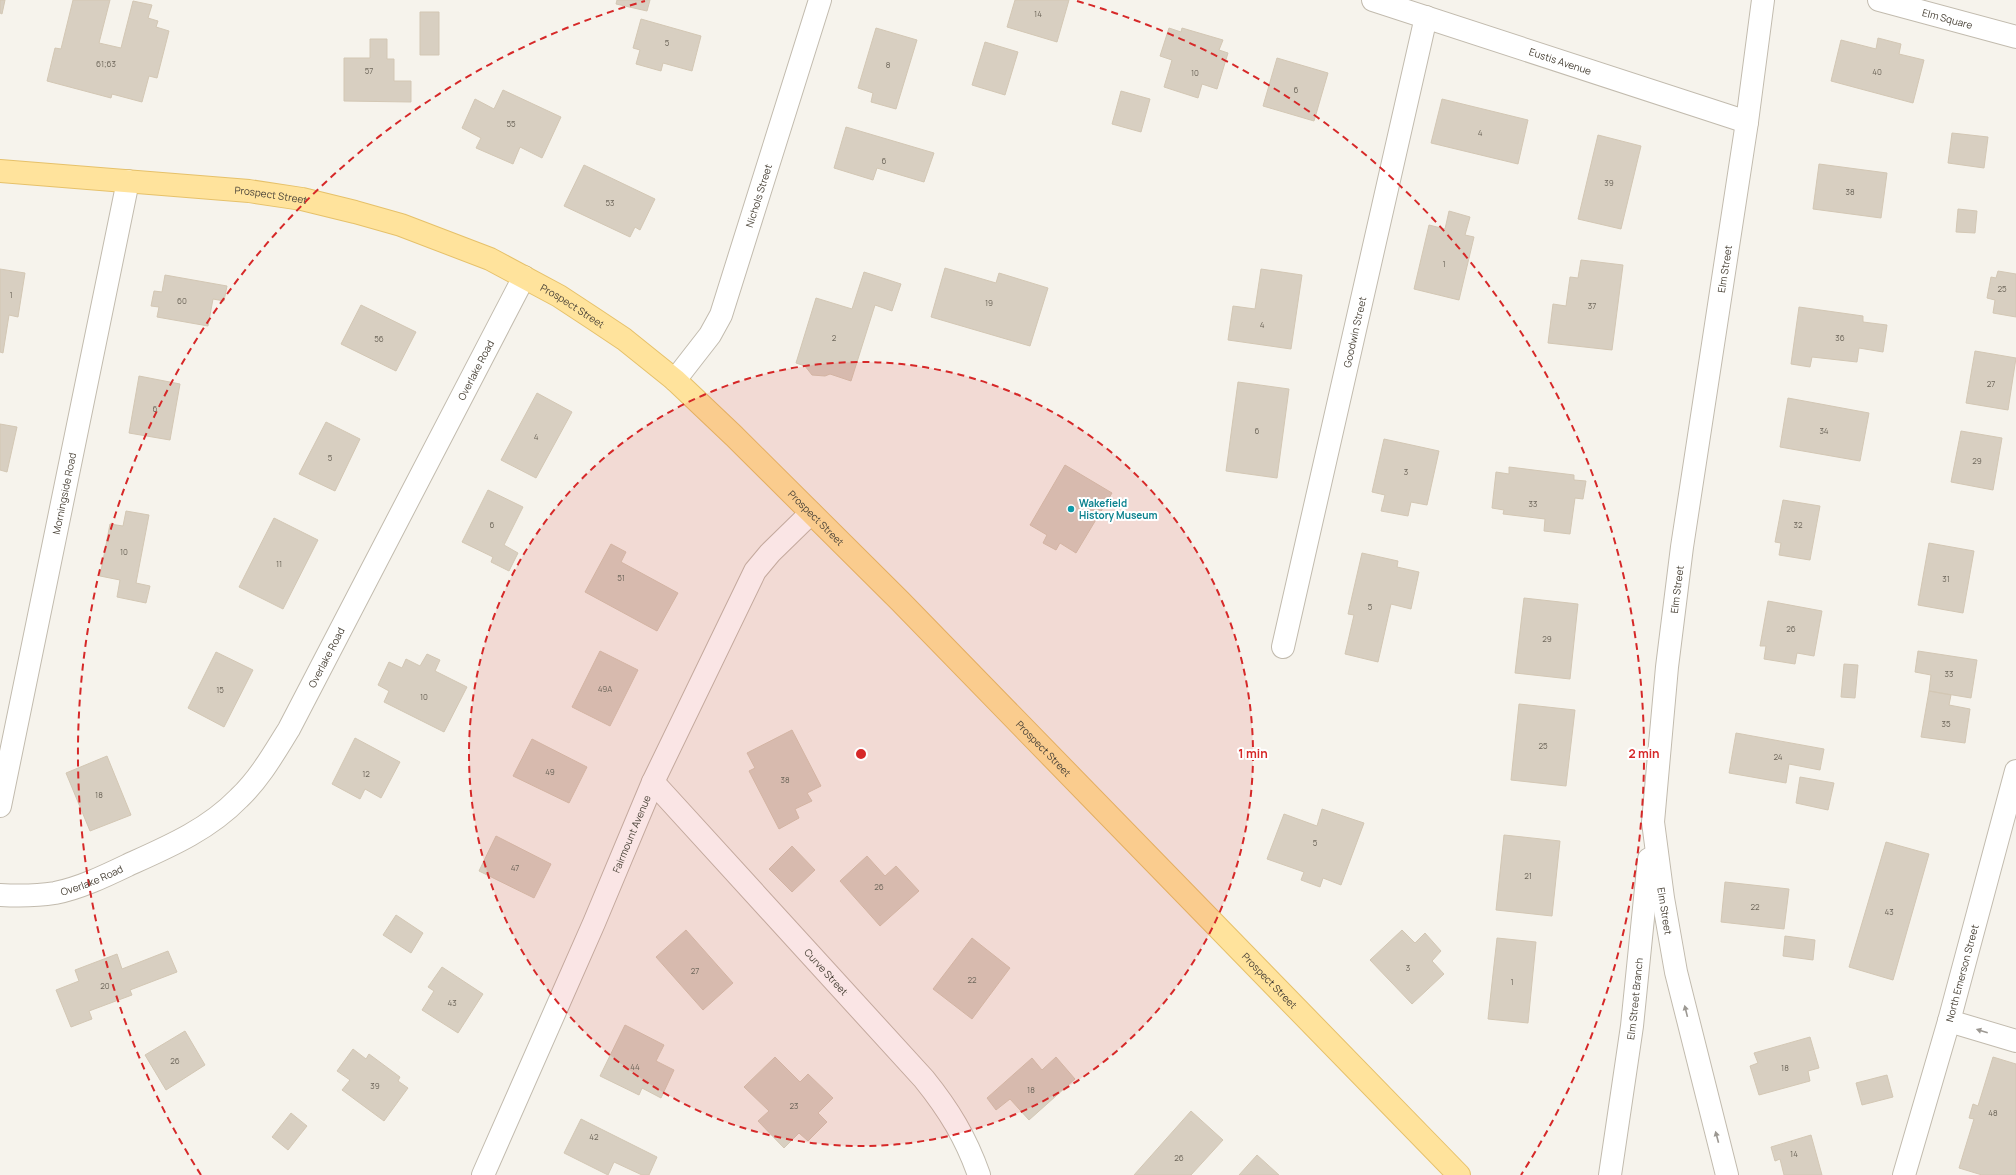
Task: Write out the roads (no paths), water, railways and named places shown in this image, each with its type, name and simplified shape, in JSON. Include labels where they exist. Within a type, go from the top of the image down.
[{"type":"main road","name":"Prospect Street","points":[[0,171],[249,191],[302,199],[356,212],[401,225],[453,244],[490,260],[524,277],[624,339],[675,380],[811,513],[994,696],[1460,1175]]},
{"type":"street","name":"Nichols Street","points":[[675,380],[710,335],[721,315],[820,0]]},
{"type":"street","name":"Eustis Avenue","points":[[1373,0],[1747,122]]},
{"type":"street","name":"Elm Street","points":[[1727,1175],[1676,972],[1663,898],[1653,822],[1667,666],[1682,547],[1747,122],[1763,0]]},
{"type":"street","name":"Elm Square","points":[[1880,0],[2016,37]]},
{"type":"street","name":"Goodwin Street","points":[[1283,647],[1426,17]]},
{"type":"street","name":"Morningside Road","points":[[0,806],[128,181]]},
{"type":"street","name":"Overlake Road","points":[[0,895],[30,896],[54,893],[103,877],[184,839],[206,826],[240,798],[254,782],[289,729],[524,277]]},
{"type":"street","name":"Fairmount Avenue","points":[[483,1175],[653,782],[755,571],[770,552],[811,513]]},
{"type":"street","name":"North Emerson Street","points":[[1910,1174],[1949,1021],[2016,771]]},
{"type":"street","name":"Curve Street","points":[[653,782],[924,1079],[946,1106],[958,1126],[972,1153],[979,1175]]},
{"type":"street","name":"Elm Street Branch","points":[[1610,1175],[1632,1026],[1653,822]]},
{"type":"street","points":[[1949,1021],[2016,1041]]},
{"type":"place","name":"Wakefield History Museum","points":[[1071,509]]}]
